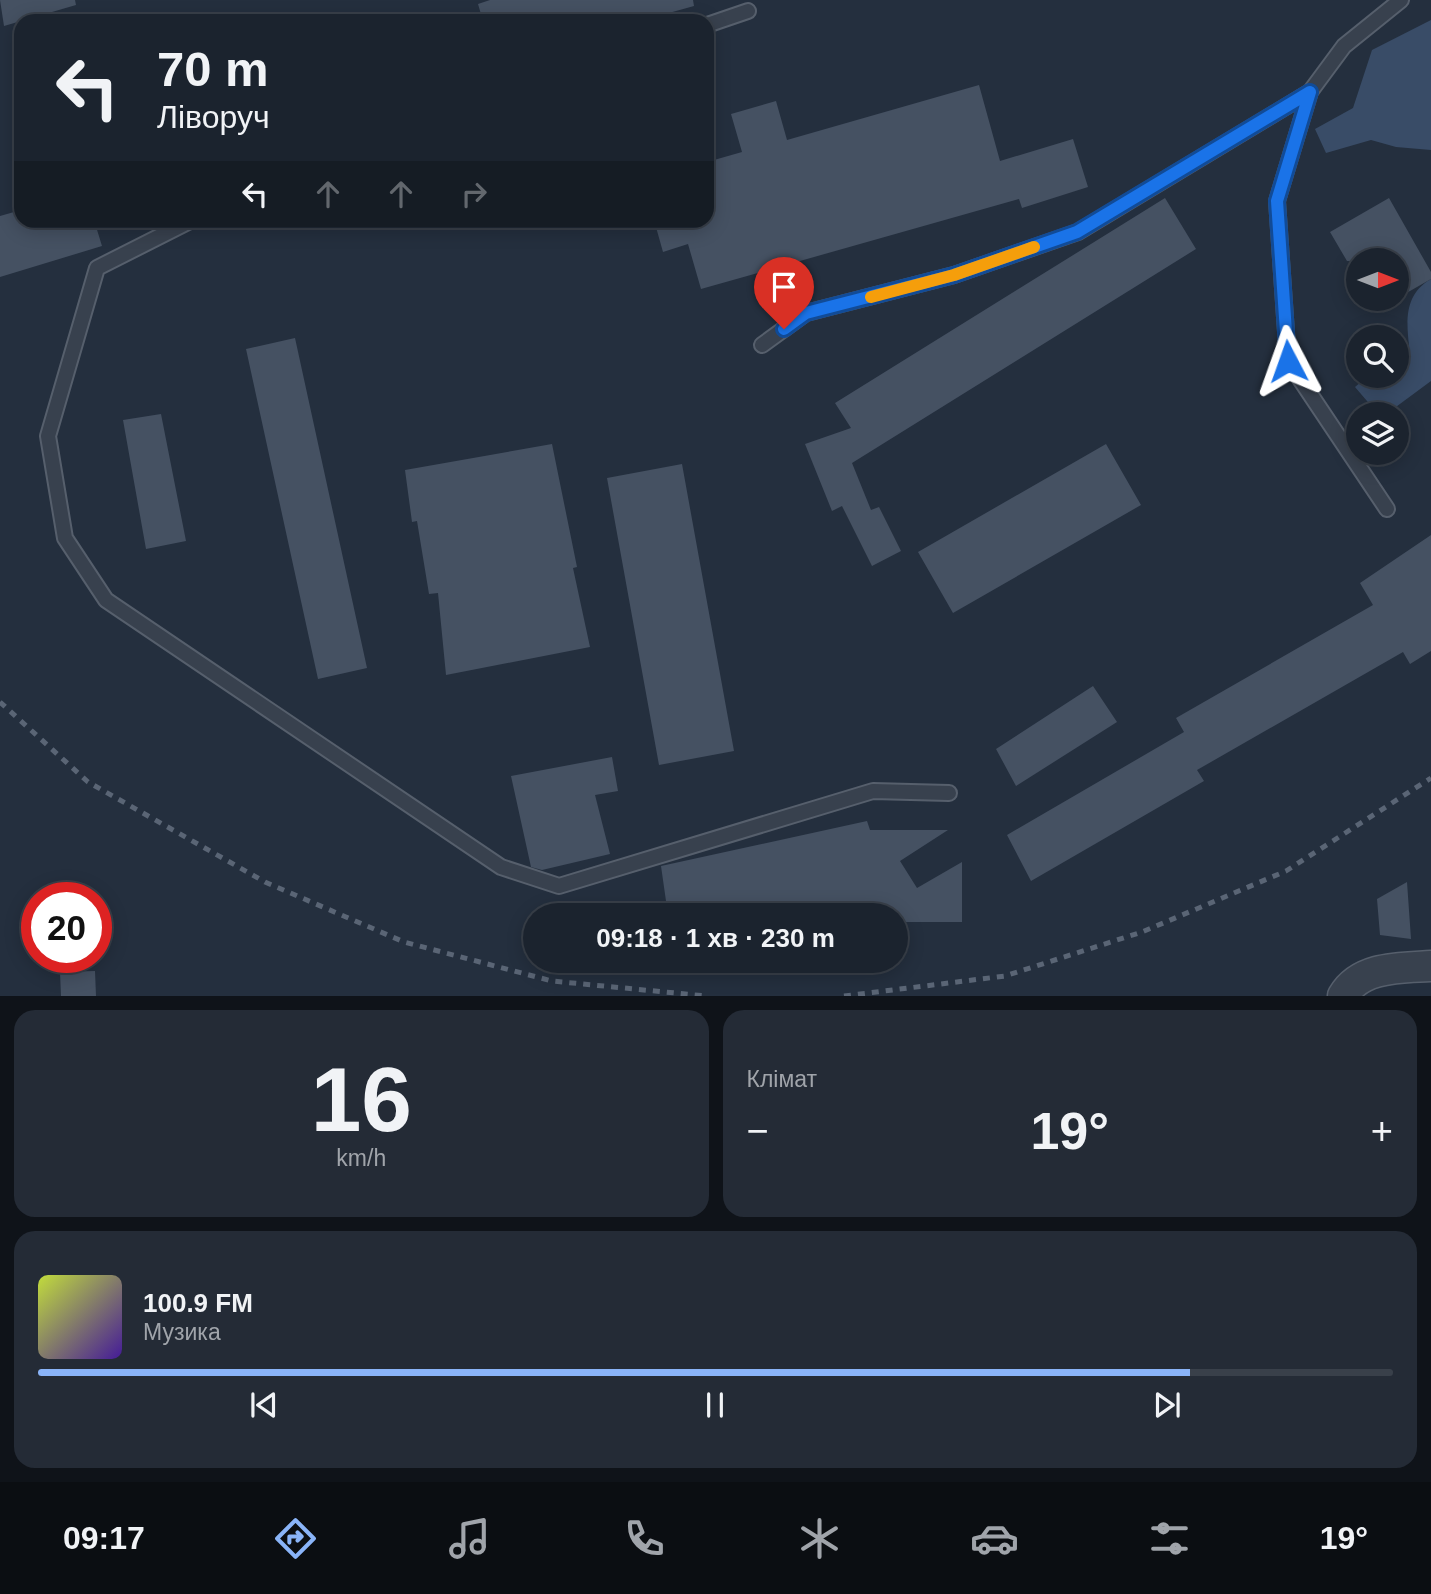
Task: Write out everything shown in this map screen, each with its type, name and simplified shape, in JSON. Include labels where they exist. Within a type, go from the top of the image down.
[{"type":"street","points":[[1345,993],[1368,974],[1431,966]]},
{"type":"lane","points":[[1387,509],[1288,361],[1277,201],[1310,92],[1344,46],[1401,0]]},
{"type":"lane","points":[[714,22],[748,11]]},
{"type":"lane","points":[[762,345],[806,313],[954,275],[1077,232],[1310,92]]},
{"type":"lane","points":[[176,228],[97,268],[47,436],[65,538],[106,600],[501,867],[559,886],[873,791],[949,793]]},
{"type":"water","points":[[1431,20],[1431,150],[1396,147],[1371,140],[1326,153],[1315,129],[1353,108],[1372,50]]},
{"type":"water","points":[[1431,279],[1431,381],[1403,402],[1368,402],[1356,388],[1409,388],[1409,308],[1422,285]]},
{"type":"building","points":[[0,0],[75,0],[76,5],[45,14],[14,14],[14,23],[4,26]]},
{"type":"building","points":[[490,0],[693,0],[694,6],[665,14],[481,14],[478,4]]},
{"type":"building","points":[[979,85],[1000,161],[1073,139],[1088,187],[1022,208],[1019,199],[701,289],[688,244],[663,252],[656,228],[714,228],[714,160],[742,152],[731,114],[776,101],[787,140]]},
{"type":"building","points":[[1165,198],[1196,249],[852,463],[871,510],[879,507],[901,551],[872,566],[842,506],[832,511],[805,444],[851,428],[835,403]]},
{"type":"building","points":[[1389,198],[1431,272],[1431,279],[1409,292],[1409,248],[1346,248],[1346,259],[1330,232]]},
{"type":"building","points":[[14,212],[14,228],[96,228],[102,246],[0,277],[0,216]]},
{"type":"building","points":[[295,338],[367,668],[318,679],[246,349]]},
{"type":"building","points":[[161,414],[186,541],[146,549],[123,420]]},
{"type":"building","points":[[552,444],[577,567],[573,568],[590,647],[446,675],[438,593],[429,594],[417,521],[412,522],[405,470]]},
{"type":"building","points":[[1106,444],[1141,505],[953,613],[918,552]]},
{"type":"building","points":[[682,464],[734,751],[659,765],[607,478]]},
{"type":"building","points":[[1431,535],[1431,651],[1410,664],[1403,652],[1197,770],[1204,781],[1031,881],[1007,835],[1184,732],[1176,718],[1373,605],[1360,583]]},
{"type":"building","points":[[1093,686],[1117,722],[1016,786],[996,749]]},
{"type":"building","points":[[612,757],[618,791],[595,795],[610,854],[542,870],[531,867],[511,776]]},
{"type":"building","points":[[867,821],[870,830],[948,830],[900,861],[917,888],[962,862],[962,922],[908,922],[908,903],[666,903],[661,866]]},
{"type":"building","points":[[1407,882],[1411,939],[1380,935],[1377,899]]},
{"type":"building","points":[[60,973],[95,973],[96,996],[61,996]]},
{"type":"railway","points":[[0,702],[88,782],[265,882],[404,942],[552,981],[706,996]]},
{"type":"railway","points":[[844,996],[1005,976],[1142,932],[1286,871],[1431,778]]},
{"type":"slow traffic","points":[[871,297],[954,275],[1034,247]]},
{"type":"route","points":[[784,329],[806,313],[954,275],[1077,232],[1310,92],[1277,201],[1288,361]]}]
